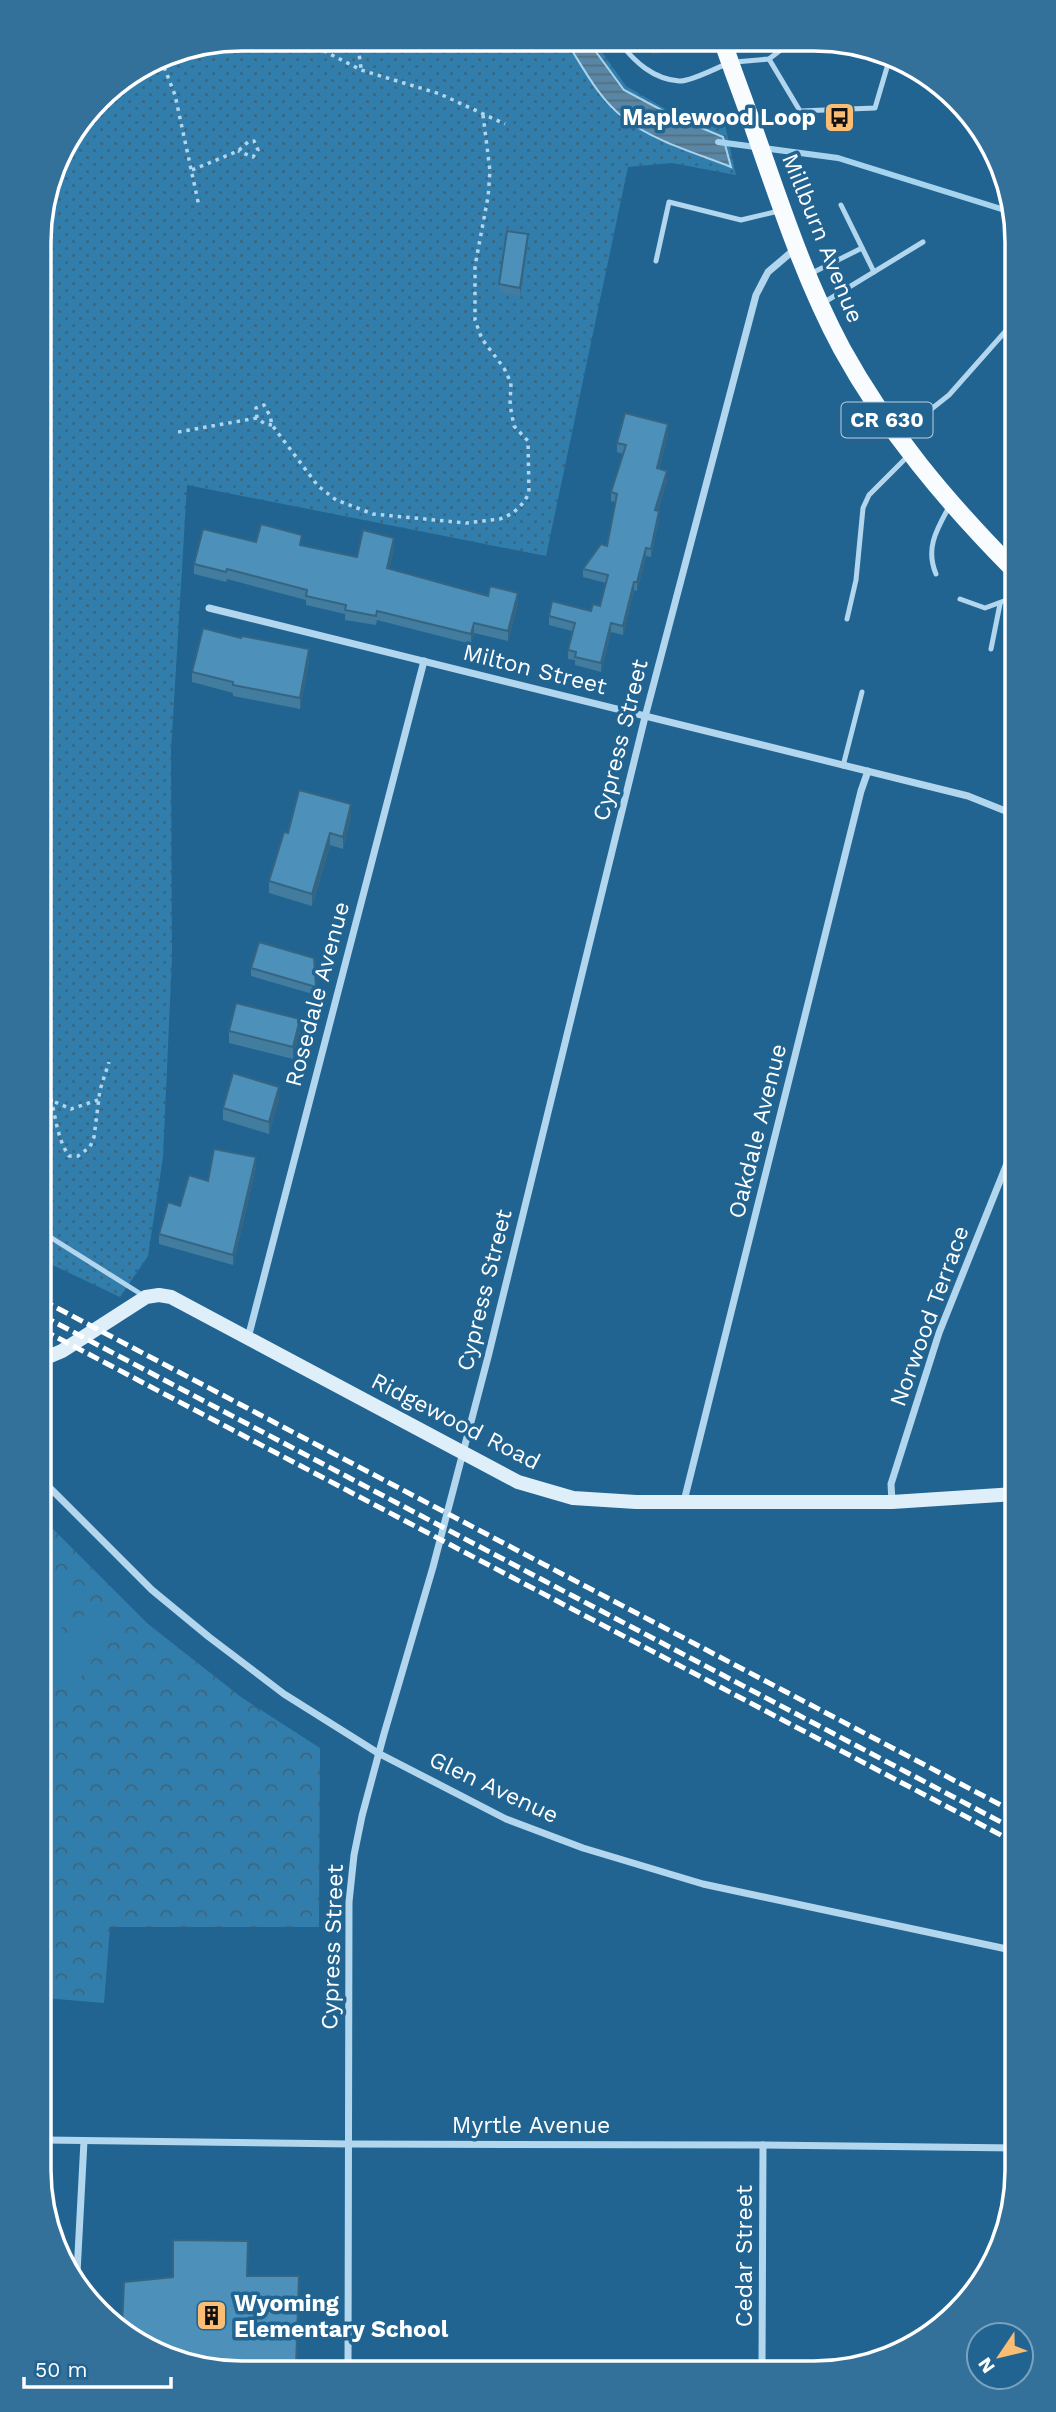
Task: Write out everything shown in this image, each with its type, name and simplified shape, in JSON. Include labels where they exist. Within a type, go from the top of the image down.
[{"type":"main road","name":"Millburn Avenue","points":[[726,51],[796,248],[843,351],[911,454],[951,504],[1005,561]]},
{"type":"street","name":"Cypress Street","points":[[348,2361],[349,1902],[357,1842],[488,1357],[645,717],[756,295],[768,272],[796,248]]},
{"type":"street","name":"Milton Street","points":[[209,608],[968,796],[1005,811]]},
{"type":"street","name":"Rosedale Avenue","points":[[248,1338],[424,661]]},
{"type":"street","name":"Oakdale Avenue","points":[[684,1501],[869,771]]},
{"type":"street","name":"Norwood Terrace","points":[[892,1502],[891,1484],[939,1333],[1005,1168]]},
{"type":"street","name":"Ridgewood Road","points":[[146,1297],[171,1297],[518,1482],[573,1498],[636,1502],[892,1502],[1005,1495]]},
{"type":"street","points":[[51,1356],[146,1297]]},
{"type":"street","name":"Glen Avenue","points":[[51,1489],[152,1590],[284,1694],[379,1753],[506,1819],[583,1848],[704,1884],[1005,1949]]},
{"type":"street","name":"Myrtle Avenue","points":[[51,2140],[1005,2148]]},
{"type":"street","points":[[77,2268],[84,2141]]},
{"type":"street","name":"Cedar Street","points":[[762,2361],[763,2144]]},
{"type":"lane","points":[[626,51],[648,72],[680,82],[730,63],[769,59],[779,51]]},
{"type":"lane","points":[[769,59],[800,111],[875,108],[888,65]]},
{"type":"lane","points":[[656,261],[668,202],[741,220],[782,210]]},
{"type":"lane","points":[[841,205],[874,272]]},
{"type":"lane","points":[[820,305],[923,242]]},
{"type":"lane","points":[[807,275],[862,248]]},
{"type":"lane","points":[[898,436],[949,395],[1005,332]]},
{"type":"lane","points":[[847,619],[856,580],[863,508],[869,495],[911,454]]},
{"type":"lane","points":[[936,574],[932,564],[932,544],[935,531],[951,504]]},
{"type":"lane","points":[[960,599],[985,608],[1005,602]]},
{"type":"lane","points":[[991,649],[1000,604]]},
{"type":"lane","points":[[843,766],[862,692]]},
{"type":"lane","points":[[51,1238],[146,1297]]},
{"type":"path","points":[[324,51],[361,70],[440,94],[505,124]]},
{"type":"path","points":[[359,51],[361,70]]},
{"type":"path","points":[[164,67],[175,95],[199,206]]},
{"type":"path","points":[[257,418],[256,408],[264,405],[272,425],[318,486],[336,500],[373,514],[451,523],[484,522],[513,513],[524,502],[529,493],[528,441],[514,426],[510,405],[511,383],[504,368],[482,339],[475,320],[475,266],[490,171],[483,115]]},
{"type":"path","points":[[192,170],[238,151],[248,142],[254,141],[257,144],[258,150],[253,157],[238,151]]},
{"type":"path","points":[[178,432],[257,418],[272,425]]},
{"type":"path","points":[[52,1100],[64,1149],[69,1157],[78,1156],[90,1147],[94,1138],[98,1100],[109,1062]]},
{"type":"path","points":[[52,1100],[71,1109],[98,1100]]},
{"type":"green space","points":[[242,51],[601,51],[626,86],[674,114],[725,125],[736,175],[672,163],[628,167],[546,556],[187,485],[171,751],[172,958],[163,1157],[148,1256],[120,1297],[51,1264],[51,229],[61,180],[70,157],[90,125],[116,98],[146,76],[192,57]]},
{"type":"green space","points":[[51,1527],[148,1624],[241,1697],[320,1748],[319,1927],[110,1927],[104,2003],[51,1999]]},
{"type":"green space","points":[[53,1583],[80,1602],[51,1644]]},
{"type":"green space","points":[[89,1608],[116,1626],[76,1684],[51,1664]]},
{"type":"shaded area","points":[[572,51],[595,51],[624,90],[669,114],[723,137],[731,167],[662,140],[636,126],[615,110]]},
{"type":"building","points":[[507,231],[528,234],[520,288],[499,284]]},
{"type":"building","points":[[625,413],[668,424],[657,468],[667,471],[655,510],[659,511],[651,549],[646,548],[623,626],[611,623],[601,663],[575,657],[576,652],[568,650],[575,623],[549,616],[552,601],[591,611],[593,604],[600,606],[608,575],[583,569],[601,544],[607,546],[617,494],[611,492],[626,445],[617,443]]},
{"type":"building","points":[[261,524],[302,535],[300,545],[357,557],[363,530],[394,538],[387,568],[488,596],[490,586],[518,593],[508,631],[474,623],[471,634],[377,611],[376,616],[345,610],[346,605],[306,596],[307,590],[227,569],[226,572],[194,564],[203,529],[256,542]]},
{"type":"building","points":[[203,628],[241,638],[242,636],[309,649],[300,698],[233,685],[233,682],[192,672]]},
{"type":"building","points":[[299,790],[351,804],[343,837],[330,833],[312,894],[269,881],[284,832],[288,833]]},
{"type":"building","points":[[259,942],[314,958],[316,987],[251,968]]},
{"type":"building","points":[[236,1003],[300,1019],[293,1047],[229,1031]]},
{"type":"building","points":[[233,1073],[279,1087],[269,1122],[223,1108]]},
{"type":"building","points":[[214,1149],[256,1157],[233,1255],[159,1234],[168,1202],[180,1206],[189,1175],[208,1181]]},
{"type":"building","name":"Wyoming Elementary School","points":[[173,2240],[248,2241],[247,2276],[299,2276],[296,2361],[229,2361],[204,2358],[157,2342],[122,2319],[124,2282],[173,2277]]},
{"type":"waterway","points":[[718,142],[838,158],[1002,209]]},
{"type":"railway","points":[[51,1305],[1005,1807]]},
{"type":"railway","points":[[51,1320],[1005,1824]]},
{"type":"railway","points":[[51,1334],[1005,1837]]},
{"type":"place","name":"Maplewood Loop","points":[[839,117]]},
{"type":"place","name":"Wyoming Elementary School","points":[[211,2316]]}]
